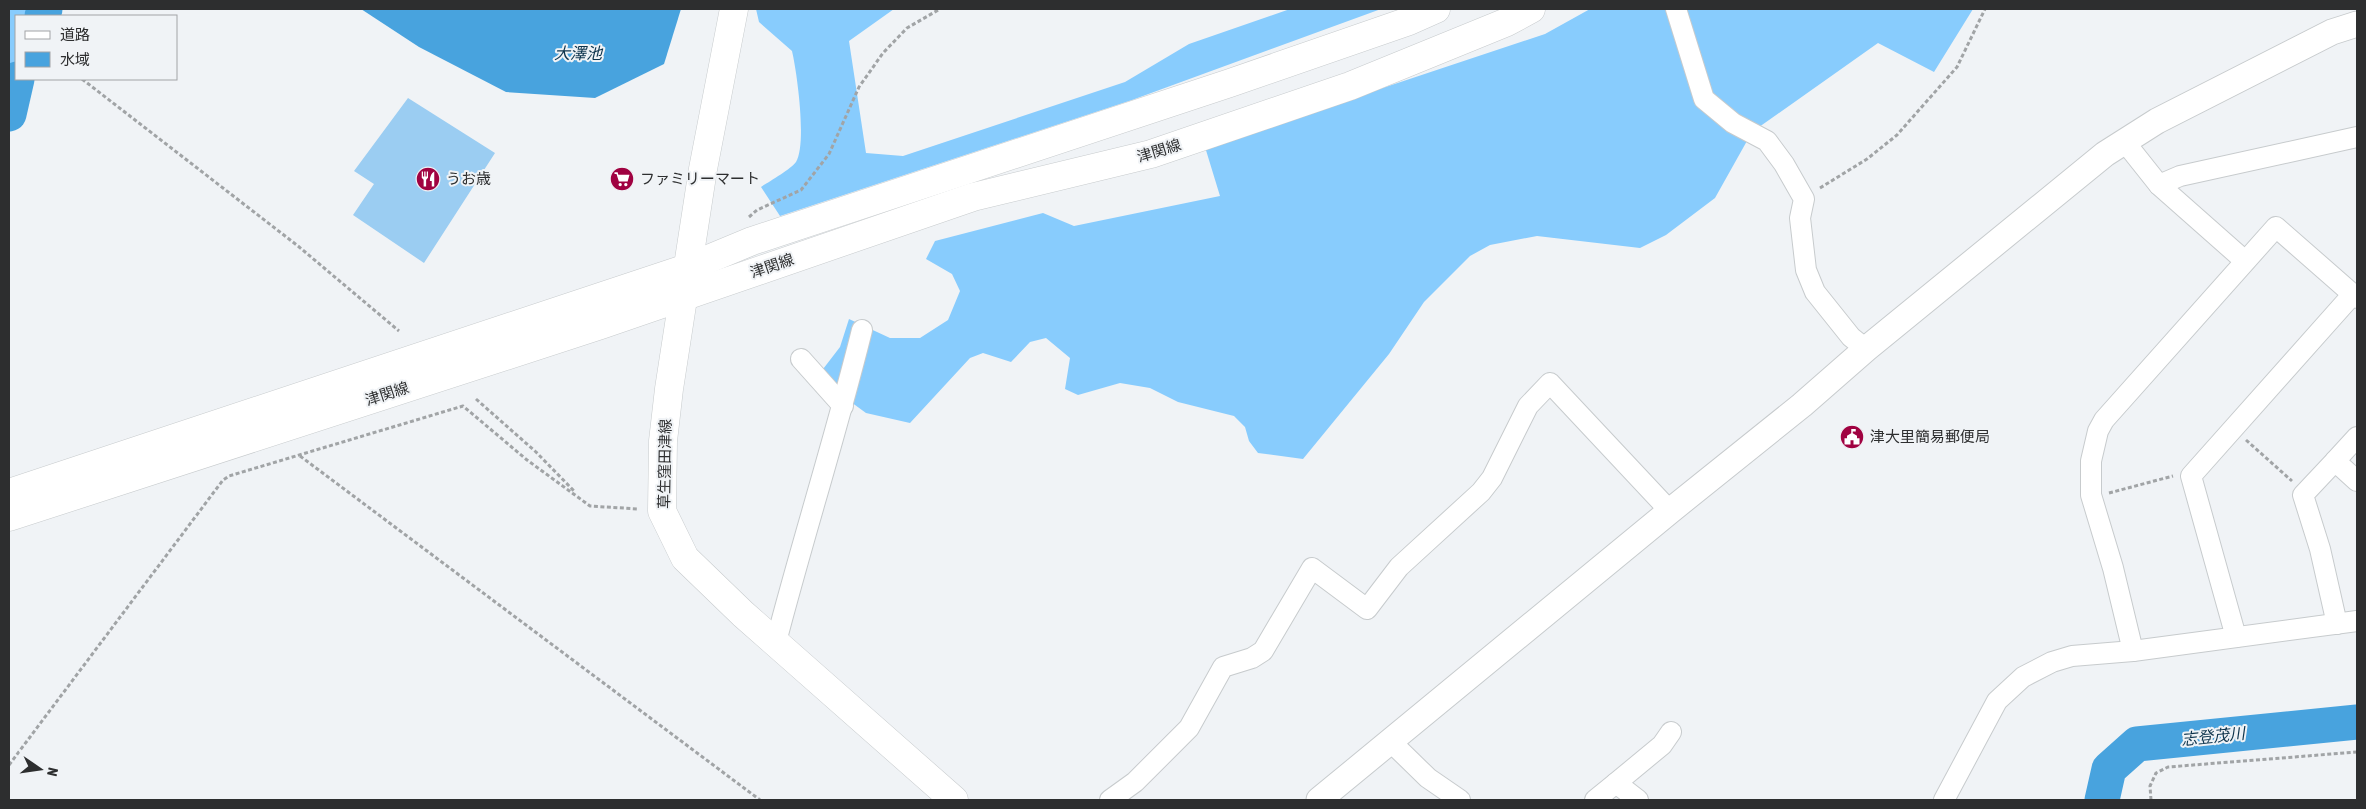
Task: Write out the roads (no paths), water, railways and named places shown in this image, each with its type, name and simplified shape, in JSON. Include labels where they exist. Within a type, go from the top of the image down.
[{"type":"main road","name":"草生窪田津線","points":[[734,9],[718,82],[686,268],[663,441],[662,511],[685,558],[742,614],[954,800]]},
{"type":"main road","name":"津関線","points":[[9,493],[686,268],[752,241],[1230,83],[1409,21],[1436,9]]},
{"type":"main road","name":"津関線","points":[[9,517],[464,370],[973,197],[1151,154],[1350,86],[1507,22],[1531,9]]},
{"type":"street","points":[[1676,9],[1704,99],[1733,124],[1767,141],[1784,164],[1804,199],[1800,218],[1806,270],[1816,292],[1851,337],[1866,349]]},
{"type":"street","points":[[1319,800],[1670,511],[1802,405],[1866,349],[2034,210],[2105,154],[2156,121],[2332,32],[2357,24]]},
{"type":"street","points":[[2159,185],[2180,176],[2357,137]]},
{"type":"street","points":[[2124,142],[2159,185],[2245,261]]},
{"type":"street","points":[[2133,651],[2113,568],[2092,498],[2089,482],[2094,445],[2104,420],[2276,227],[2355,296],[2191,476],[2236,637]]},
{"type":"street","points":[[776,642],[802,541],[843,406],[862,330]]},
{"type":"street","points":[[801,359],[843,406]]},
{"type":"street","points":[[1110,800],[1135,782],[1189,728],[1223,667],[1252,658],[1263,651],[1312,568],[1367,609],[1399,567],[1481,492],[1492,478],[1528,406],[1550,383],[1670,511]]},
{"type":"street","points":[[2337,624],[2320,549],[2303,496],[2357,437]]},
{"type":"street","points":[[2335,461],[2357,482]]},
{"type":"street","points":[[1944,800],[1985,720],[1997,701],[2010,687],[2034,670],[2072,656],[2133,651],[2357,621]]},
{"type":"street","points":[[1595,800],[1662,745],[1672,732]]},
{"type":"street","points":[[1390,741],[1428,778],[1460,800]]},
{"type":"street","points":[[1616,783],[1638,800]]},
{"type":"water","name":"大澤池","points":[[361,9],[681,9],[664,64],[595,98],[506,92],[419,47]]},
{"type":"waterway","points":[[42,15],[45,9]]},
{"type":"waterway","points":[[9,114],[17,80]]},
{"type":"waterway","name":"志登茂川","points":[[2102,800],[2109,769],[2137,744],[2357,722]]},
{"type":"place","name":"うお歳","points":[[428,179]]},
{"type":"place","name":"ファミリーマート","points":[[622,179]]},
{"type":"place","name":"津大里簡易郵便局","points":[[1852,437]]}]
